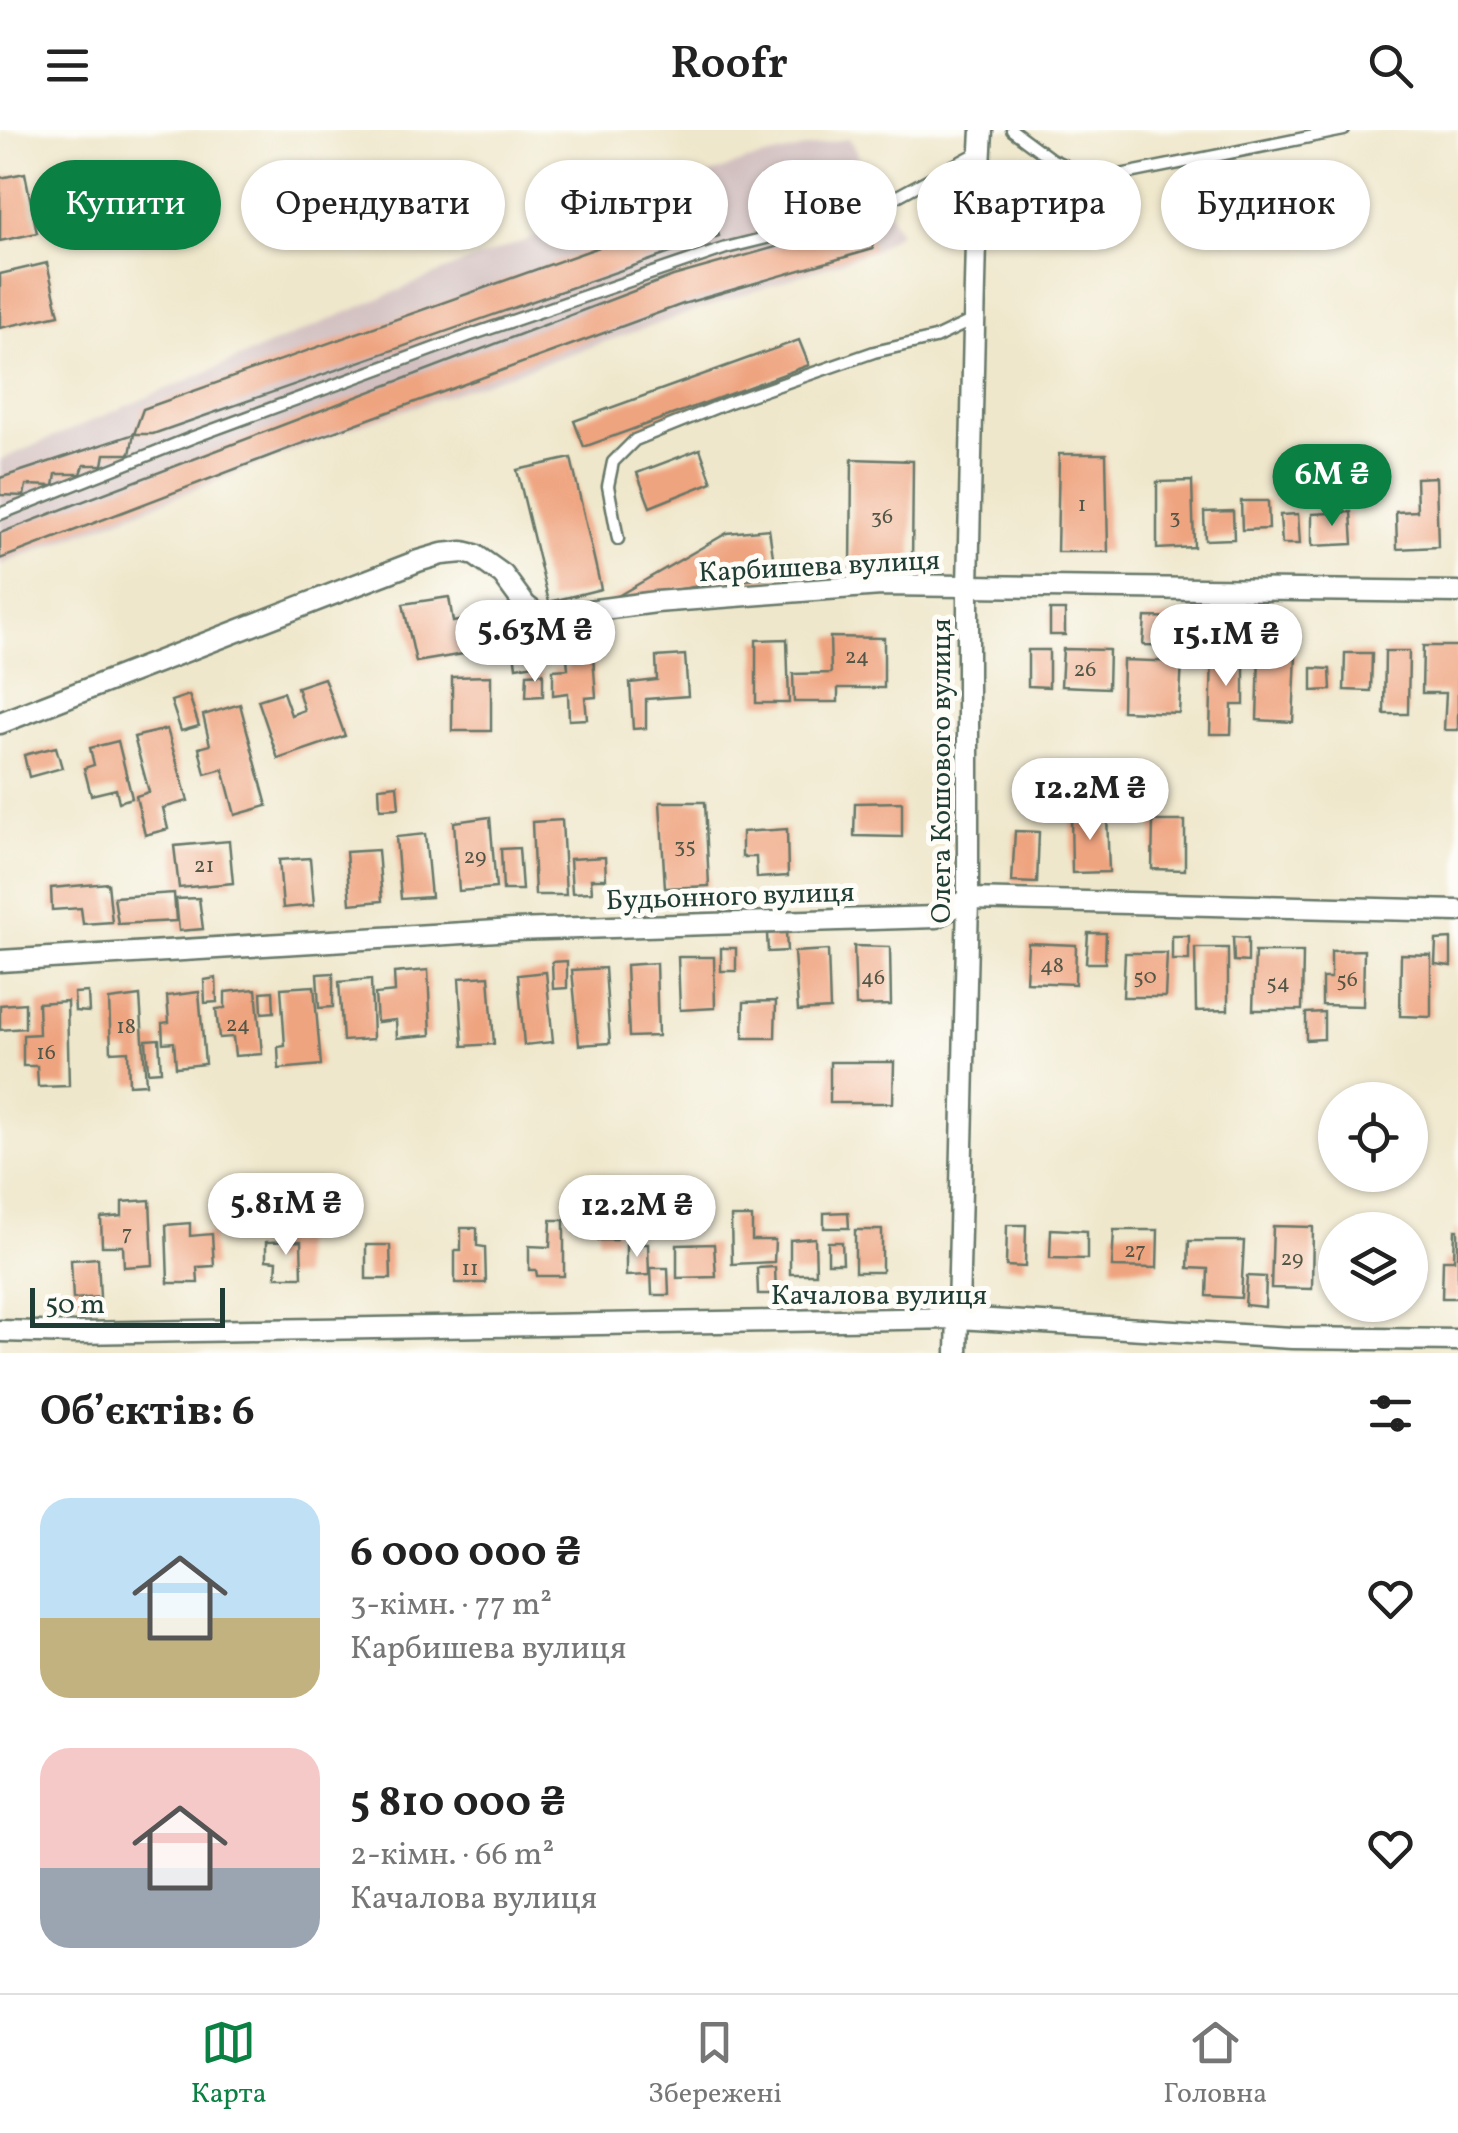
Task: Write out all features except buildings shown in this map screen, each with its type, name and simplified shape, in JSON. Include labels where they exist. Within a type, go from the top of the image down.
[{"type":"street","name":"Олега Кошового вулиця","points":[[957,1353],[968,900],[968,586],[976,250]]},
{"type":"street","name":"Карбишева вулиця","points":[[0,723],[347,588],[442,554],[463,552],[485,560],[504,575],[535,614],[550,616],[752,593],[881,585],[1458,592]]},
{"type":"street","name":"Будьонного вулиця","points":[[0,961],[514,930],[936,916],[968,900],[1458,911]]},
{"type":"street","name":"Качалова вулиця","points":[[0,1331],[958,1318],[1292,1338],[1458,1340]]},
{"type":"lane","points":[[1012,130],[1053,160]]},
{"type":"lane","points":[[1141,171],[1344,130]]},
{"type":"lane","points":[[0,514],[191,438],[505,324],[726,248],[866,214],[981,141]]},
{"type":"lane","points":[[618,539],[608,486],[613,462],[635,440],[874,352],[935,338],[974,320]]},
{"type":"shaded area","points":[[849,138],[861,160],[751,160]]},
{"type":"shaded area","points":[[747,161],[748,250],[875,250],[357,426],[0,565],[0,460],[463,263],[525,241],[525,250],[728,250],[728,168]]}]
